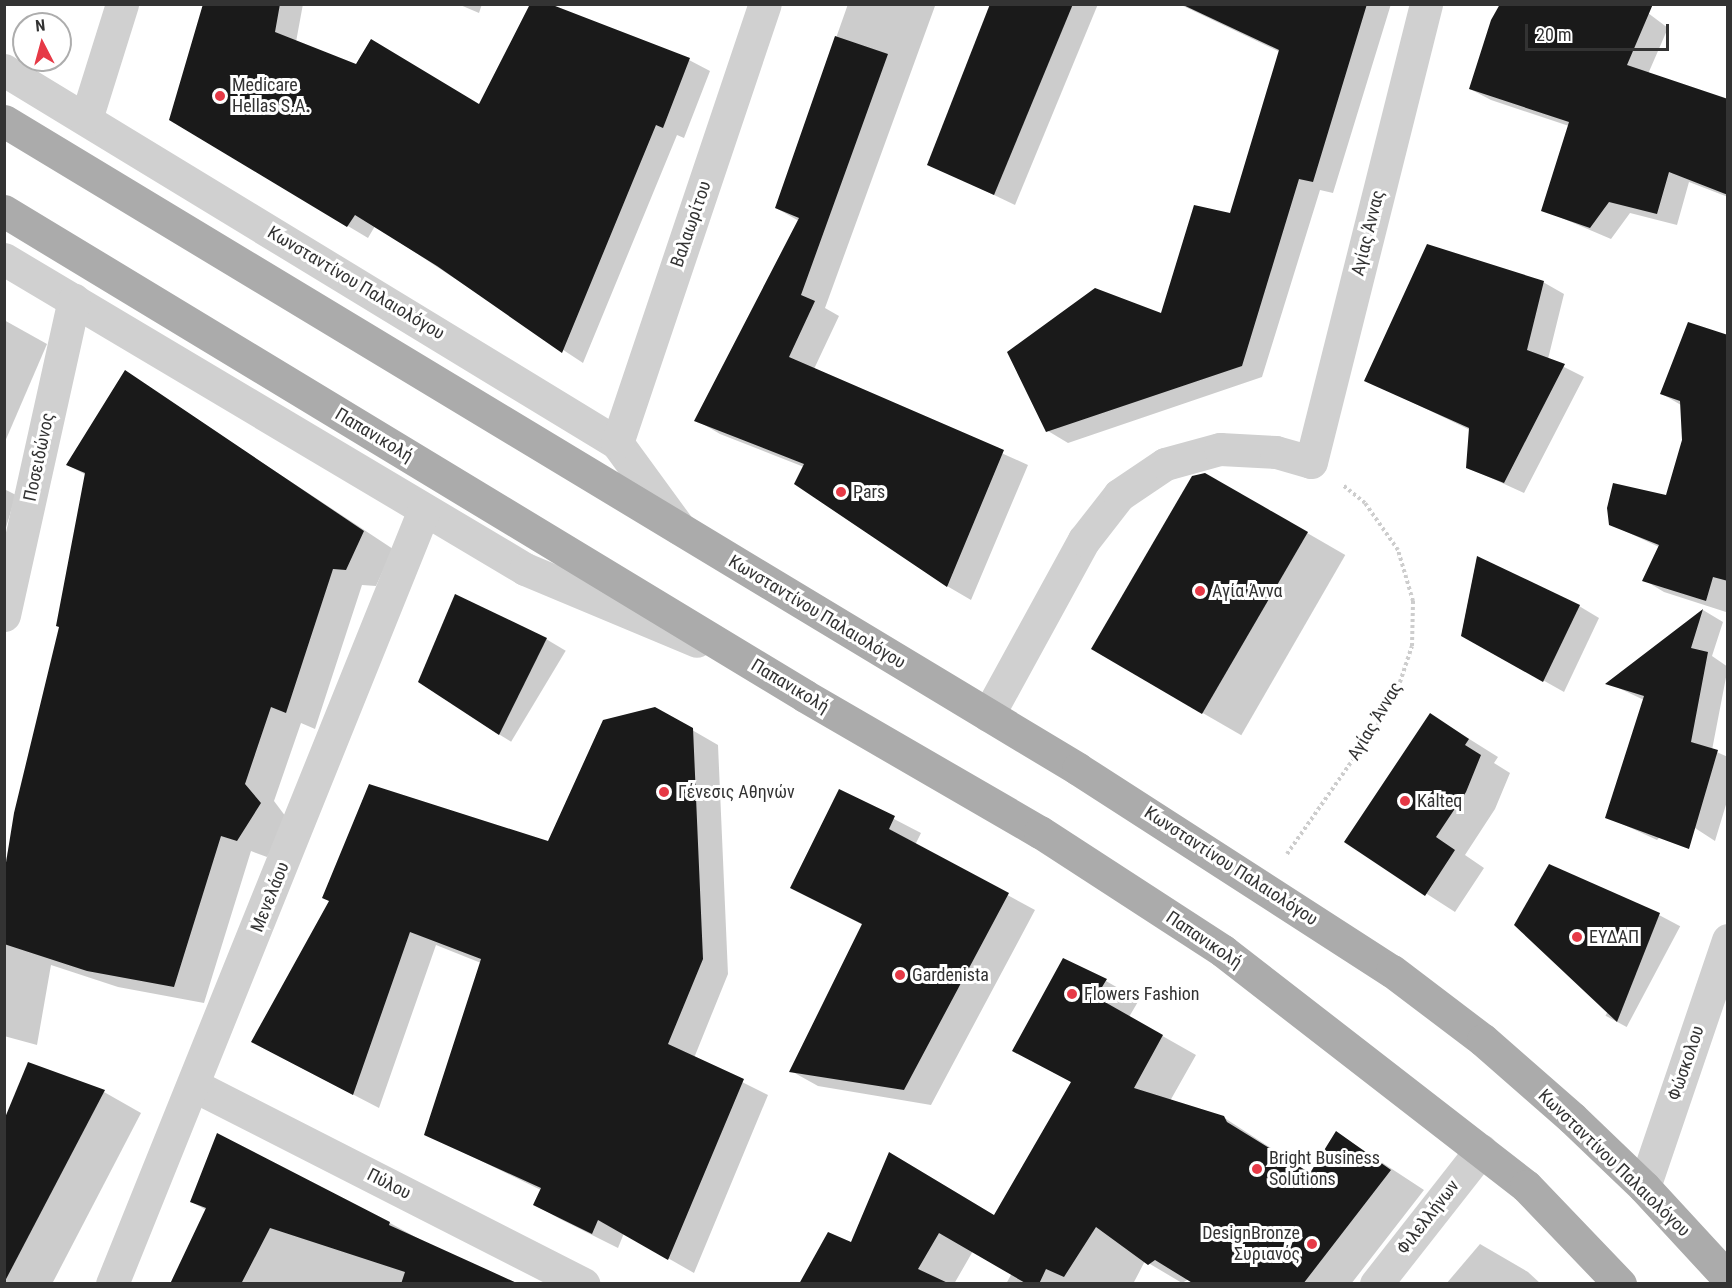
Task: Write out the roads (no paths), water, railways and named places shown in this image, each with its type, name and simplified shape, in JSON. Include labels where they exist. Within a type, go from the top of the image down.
[{"type":"main road","name":"Κωνσταντίνου Παλαιολόγου","points":[[4,121],[988,715],[1265,887],[1392,971],[1483,1040],[1644,1187],[1728,1278]]},
{"type":"main road","name":"Παπανικολή","points":[[4,211],[743,658],[1040,832],[1223,951],[1526,1185],[1620,1284]]},
{"type":"street","points":[[86,119],[122,4]]},
{"type":"street","name":"Βαλαωρίτου","points":[[617,443],[765,4]]},
{"type":"street","name":"Αγίας Άννας","points":[[988,715],[1084,540],[1119,495],[1165,464],[1220,450],[1276,453],[1311,462],[1426,4]]},
{"type":"street","name":"Κωνσταντίνου Παλαιολόγου","points":[[4,70],[617,443],[679,528]]},
{"type":"street","name":"Παπανικολή","points":[[4,259],[525,569],[743,658]]},
{"type":"street","name":"Ποσειδώνος","points":[[4,615],[74,300]]},
{"type":"street","name":"Μενελάου","points":[[112,1284],[195,1086],[424,510]]},
{"type":"street","name":"Φώσκολου","points":[[1644,1187],[1728,940]]},
{"type":"street","name":"Πύλου","points":[[195,1086],[584,1284]]},
{"type":"street","name":"Φιλελλήνων","points":[[1376,1284],[1481,1150]]},
{"type":"place","name":"Medicare Hellas S.A.","points":[[220,96]]},
{"type":"place","name":"Pars","points":[[841,492]]},
{"type":"place","name":"Αγία Άννα","points":[[1200,591]]},
{"type":"place","name":"Γένεσις Αθηνών","points":[[664,792]]},
{"type":"place","name":"Kalteq","points":[[1405,801]]},
{"type":"place","name":"ΕΥΔΑΠ","points":[[1577,937]]},
{"type":"place","name":"Gardenista","points":[[900,975]]},
{"type":"place","name":"Flowers Fashion","points":[[1072,994]]},
{"type":"place","name":"Bright Business Solutions","points":[[1257,1169]]},
{"type":"place","name":"DesignBronze Συριανός","points":[[1312,1244]]}]
